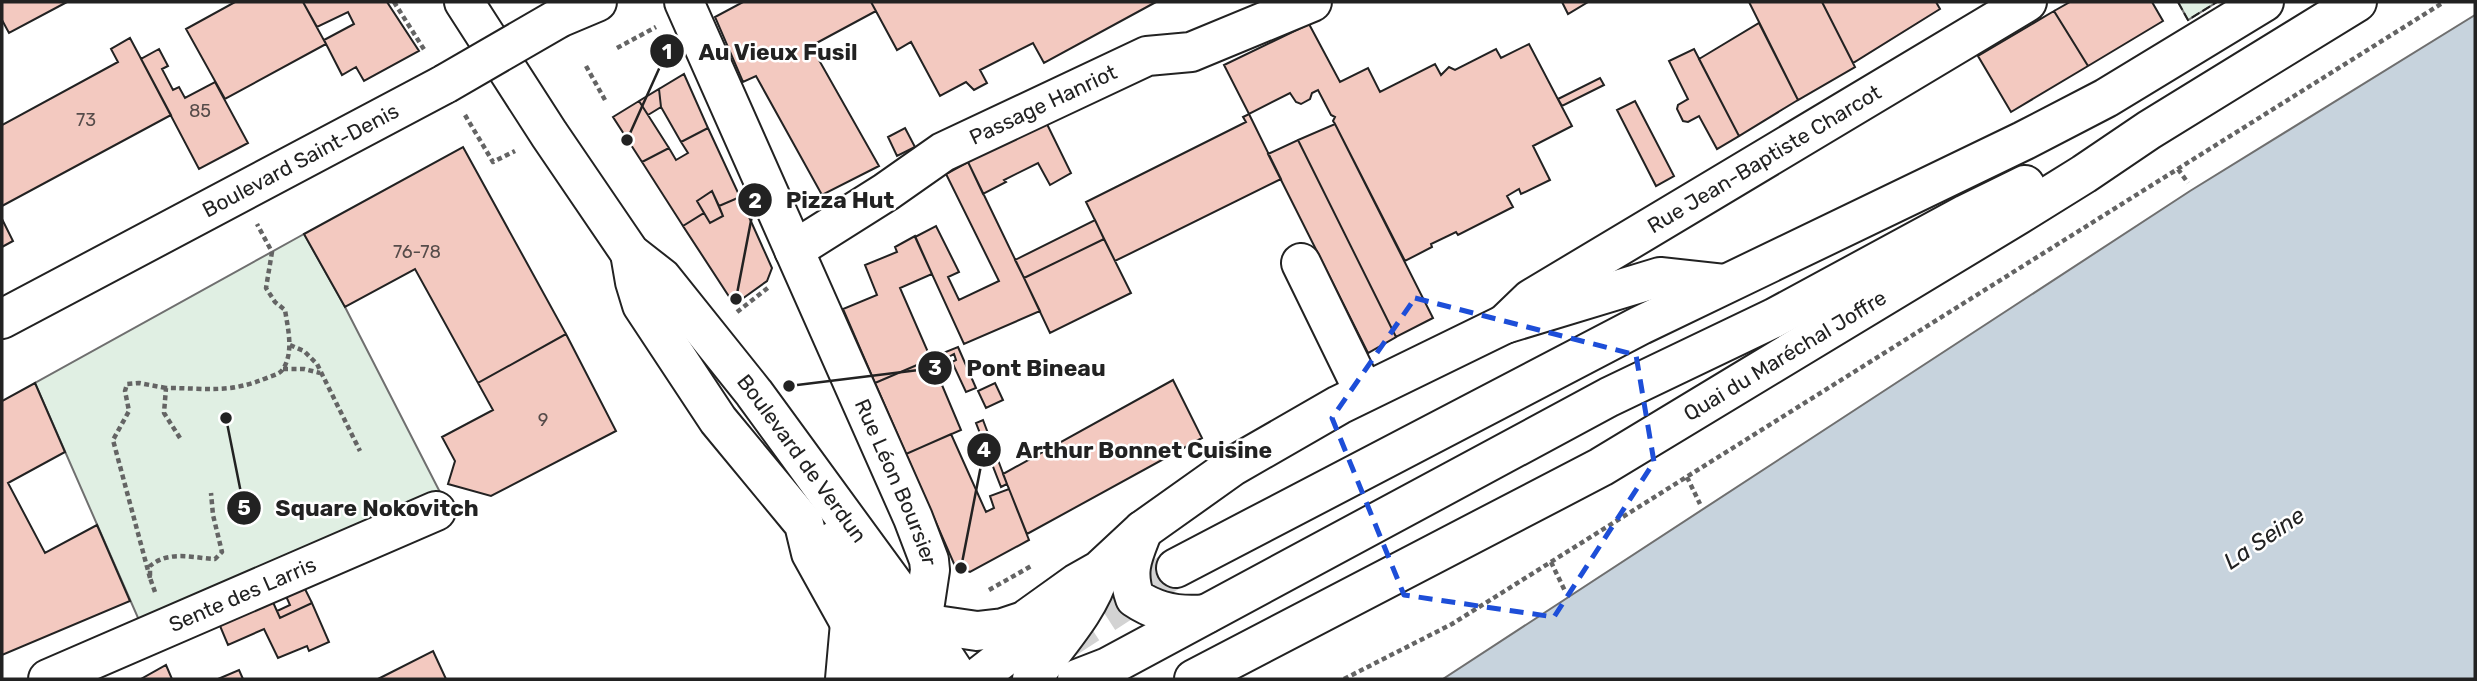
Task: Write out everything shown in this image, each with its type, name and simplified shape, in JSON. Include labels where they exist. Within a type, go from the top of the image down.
[{"type":"main road","name":"Boulevard de Verdun","points":[[464,2],[630,253],[662,278],[754,393],[922,623],[959,679]]},
{"type":"main road","name":"Boulevard Saint-Denis","points":[[2,319],[445,83],[559,18],[597,2]]},
{"type":"main road","name":"Passage Hanriot","points":[[794,250],[943,152],[1147,57],[1191,52],[1312,2]]},
{"type":"main road","name":"Rue Jean-Baptiste Charcot","points":[[1505,324],[1531,299],[2027,2]]},
{"type":"main road","points":[[1176,568],[1558,367],[1724,284],[2024,141],[2106,98],[2264,2]]},
{"type":"main road","name":"Quai du Maréchal Joffre","points":[[1194,679],[1601,467],[2018,215],[2148,130],[2357,2]]},
{"type":"main road","name":"Rue Léon Boursier","points":[[671,14],[794,250],[913,518],[929,560],[930,580],[922,623]]},
{"type":"main road","points":[[1094,675],[1609,397],[1774,317],[2056,169],[2148,130]]},
{"type":"main road","name":"Boulevard de Verdun","points":[[630,253],[642,305],[718,420],[804,524],[811,553],[881,679]]},
{"type":"main road","points":[[1301,262],[1364,393]]},
{"type":"main road","points":[[976,679],[1026,640],[1088,577],[1143,530],[1233,466],[1364,393],[1505,324],[1660,277],[1724,284]]},
{"type":"main road","name":"Sente des Larris","points":[[48,679],[436,511]]},
{"type":"main road","points":[[804,524],[815,524],[826,530],[914,666],[937,679]]},
{"type":"main road","points":[[1143,530],[1130,563],[1129,573],[1135,598],[1148,606],[1172,614],[1206,614]]},
{"type":"main road","points":[[922,623],[977,631],[1003,628],[1024,621],[1088,577]]},
{"type":"main road","points":[[1032,679],[1096,587],[1088,577]]},
{"type":"main road","points":[[845,679],[850,623]]},
{"type":"path","points":[[394,2],[493,162]]},
{"type":"path","points":[[1344,679],[1452,625],[2444,2]]},
{"type":"path","points":[[617,48],[671,14]]},
{"type":"path","points":[[586,66],[605,100]]},
{"type":"path","points":[[2178,169],[2188,183]]},
{"type":"path","points":[[168,627],[162,618],[150,578],[113,440],[128,411],[125,391],[127,384],[225,391],[253,384],[283,369],[290,345],[285,310],[275,302],[266,288],[272,252],[240,193]]},
{"type":"path","points":[[738,311],[769,287]]},
{"type":"path","points":[[290,345],[304,351],[317,364],[360,451]]},
{"type":"path","points":[[283,369],[304,369],[320,373]]},
{"type":"path","points":[[166,388],[164,413],[180,438]]},
{"type":"path","points":[[1687,477],[1700,504]]},
{"type":"path","points":[[150,578],[150,566],[156,561],[183,554],[194,558],[215,559],[222,552],[211,493]]},
{"type":"path","points":[[1551,562],[1565,591]]},
{"type":"highlighted area","points":[[1415,298],[1636,355],[1654,462],[1554,617],[1404,595],[1332,418]]},
{"type":"green space","points":[[2178,2],[2217,2],[2188,20]]},
{"type":"green space","points":[[304,234],[345,307],[443,498],[142,627],[35,383]]},
{"type":"water","name":"La Seine","points":[[2475,15],[2475,679],[1443,679],[2190,191]]},
{"type":"building","points":[[2,2],[67,2],[9,33],[2,20]]},
{"type":"building","points":[[235,2],[303,2],[326,44],[225,99],[186,29]]},
{"type":"building","points":[[303,2],[387,2],[419,51],[364,81],[356,67],[342,75],[324,40],[354,24],[348,12],[317,27]]},
{"type":"building","points":[[743,2],[871,2],[876,11],[811,46],[879,166],[822,195],[756,76],[743,82],[715,17]]},
{"type":"building","points":[[871,2],[1156,2],[1044,63],[1033,43],[980,70],[987,83],[974,90],[966,82],[940,96],[911,42],[897,50]]},
{"type":"building","points":[[1562,2],[1588,2],[1568,14]]},
{"type":"building","points":[[1749,2],[1822,2],[1855,67],[1798,100]]},
{"type":"building","points":[[1822,2],[1936,2],[1940,9],[1853,63]]},
{"type":"building","points":[[2070,2],[2152,2],[2163,21],[2088,66],[2054,11]]},
{"type":"building","points":[[2054,11],[2088,66],[2011,112],[1978,56]]},
{"type":"building","points":[[1759,23],[1798,100],[1739,136],[1699,59]]},
{"type":"building","points":[[1309,24],[1340,82],[1368,68],[1380,92],[1435,64],[1441,75],[1449,67],[1455,70],[1496,49],[1501,58],[1529,44],[1572,126],[1533,146],[1550,180],[1521,194],[1519,189],[1507,196],[1513,207],[1458,235],[1456,232],[1431,244],[1432,247],[1405,261],[1333,121],[1335,117],[1331,115],[1318,90],[1301,104],[1296,102],[1290,93],[1249,114],[1224,65]]},
{"type":"building","points":[[130,38],[171,115],[2,206],[2,125],[118,62],[111,49]]},
{"type":"building","points":[[159,49],[168,66],[162,69],[173,90],[179,87],[185,98],[215,82],[248,143],[199,169],[141,59]]},
{"type":"building","points":[[1694,49],[1739,136],[1717,149],[1699,116],[1688,122],[1683,121],[1677,109],[1678,105],[1688,99],[1669,61]]},
{"type":"building","points":[[684,74],[708,128],[681,142],[661,107],[659,89]]},
{"type":"building","points":[[1600,78],[1604,85],[1562,106],[1558,99]]},
{"type":"building","points":[[659,89],[661,107],[648,115],[639,101]]},
{"type":"building","points":[[639,101],[669,148],[642,162],[613,117]]},
{"type":"building","points":[[1635,101],[1674,176],[1656,186],[1617,110]]},
{"type":"building","points":[[1249,114],[1281,179],[1115,261],[1086,202],[1246,122],[1243,117]]},
{"type":"building","points":[[1044,118],[1071,173],[1050,185],[1038,163],[983,194],[968,162]]},
{"type":"building","points":[[1335,124],[1433,318],[1396,337],[1298,140]]},
{"type":"building","points":[[708,128],[740,197],[719,206],[712,191],[697,201],[704,213],[683,226],[642,162],[669,148],[676,160],[688,153],[681,142]]},
{"type":"building","points":[[905,128],[915,147],[897,156],[888,137]]},
{"type":"building","points":[[1298,140],[1396,337],[1368,353],[1268,154]]},
{"type":"building","points":[[463,147],[566,334],[478,383],[415,269],[345,307],[304,234]]},
{"type":"building","points":[[968,162],[1040,311],[964,344],[915,237],[936,226],[959,272],[948,277],[959,300],[999,281],[946,174]]},
{"type":"building","points":[[712,191],[723,216],[710,223],[697,201]]},
{"type":"building","points":[[740,197],[772,268],[767,281],[742,299],[730,298],[683,226],[704,213],[710,223],[723,216],[719,206]]},
{"type":"building","points":[[2,219],[13,241],[2,247]]},
{"type":"building","points":[[1095,220],[1104,239],[1024,278],[1015,260]]},
{"type":"building","points":[[915,236],[932,274],[900,288],[931,359],[875,383],[843,309],[877,295],[865,265],[897,252],[895,247]]},
{"type":"building","points":[[1104,239],[1131,293],[1050,333],[1024,278]]},
{"type":"building","points":[[566,334],[616,431],[491,496],[448,484],[455,461],[442,437],[493,410],[478,383]]},
{"type":"building","points":[[958,347],[976,388],[966,392],[952,362],[956,360],[954,354],[945,359],[943,353]]},
{"type":"building","points":[[931,359],[961,430],[906,454],[875,383]]},
{"type":"building","points":[[1173,380],[1202,438],[1027,534],[1003,474]]},
{"type":"building","points":[[35,383],[65,452],[8,483],[45,553],[97,525],[130,601],[2,655],[2,401]]},
{"type":"building","points":[[995,383],[1003,400],[986,408],[978,391]]},
{"type":"building","points":[[983,420],[1007,484],[1001,487],[976,423]]},
{"type":"building","points":[[951,434],[986,512],[994,508],[990,496],[1009,489],[1029,540],[970,572],[955,566],[906,454]]},
{"type":"building","points":[[299,577],[312,603],[280,618],[277,611],[290,605],[281,585]]},
{"type":"building","points":[[268,591],[280,618],[312,603],[329,642],[309,651],[307,646],[278,658],[264,629],[228,645],[215,614]]},
{"type":"building","points":[[433,651],[446,679],[378,679]]},
{"type":"building","points":[[166,665],[172,679],[141,679]]},
{"type":"building","points":[[239,670],[243,679],[218,679]]},
{"type":"tunnel","points":[[1057,645],[1176,568]]},
{"type":"fence","points":[[2178,2],[2188,20],[2217,2]]},
{"type":"place","name":"Au Vieux Fusil","points":[[627,140]]},
{"type":"place","name":"Pizza Hut","points":[[736,299]]},
{"type":"place","name":"Pont Bineau","points":[[789,386]]},
{"type":"place","name":"Square Nokovitch","points":[[226,418]]},
{"type":"place","name":"Arthur Bonnet Cuisine","points":[[961,568]]}]
